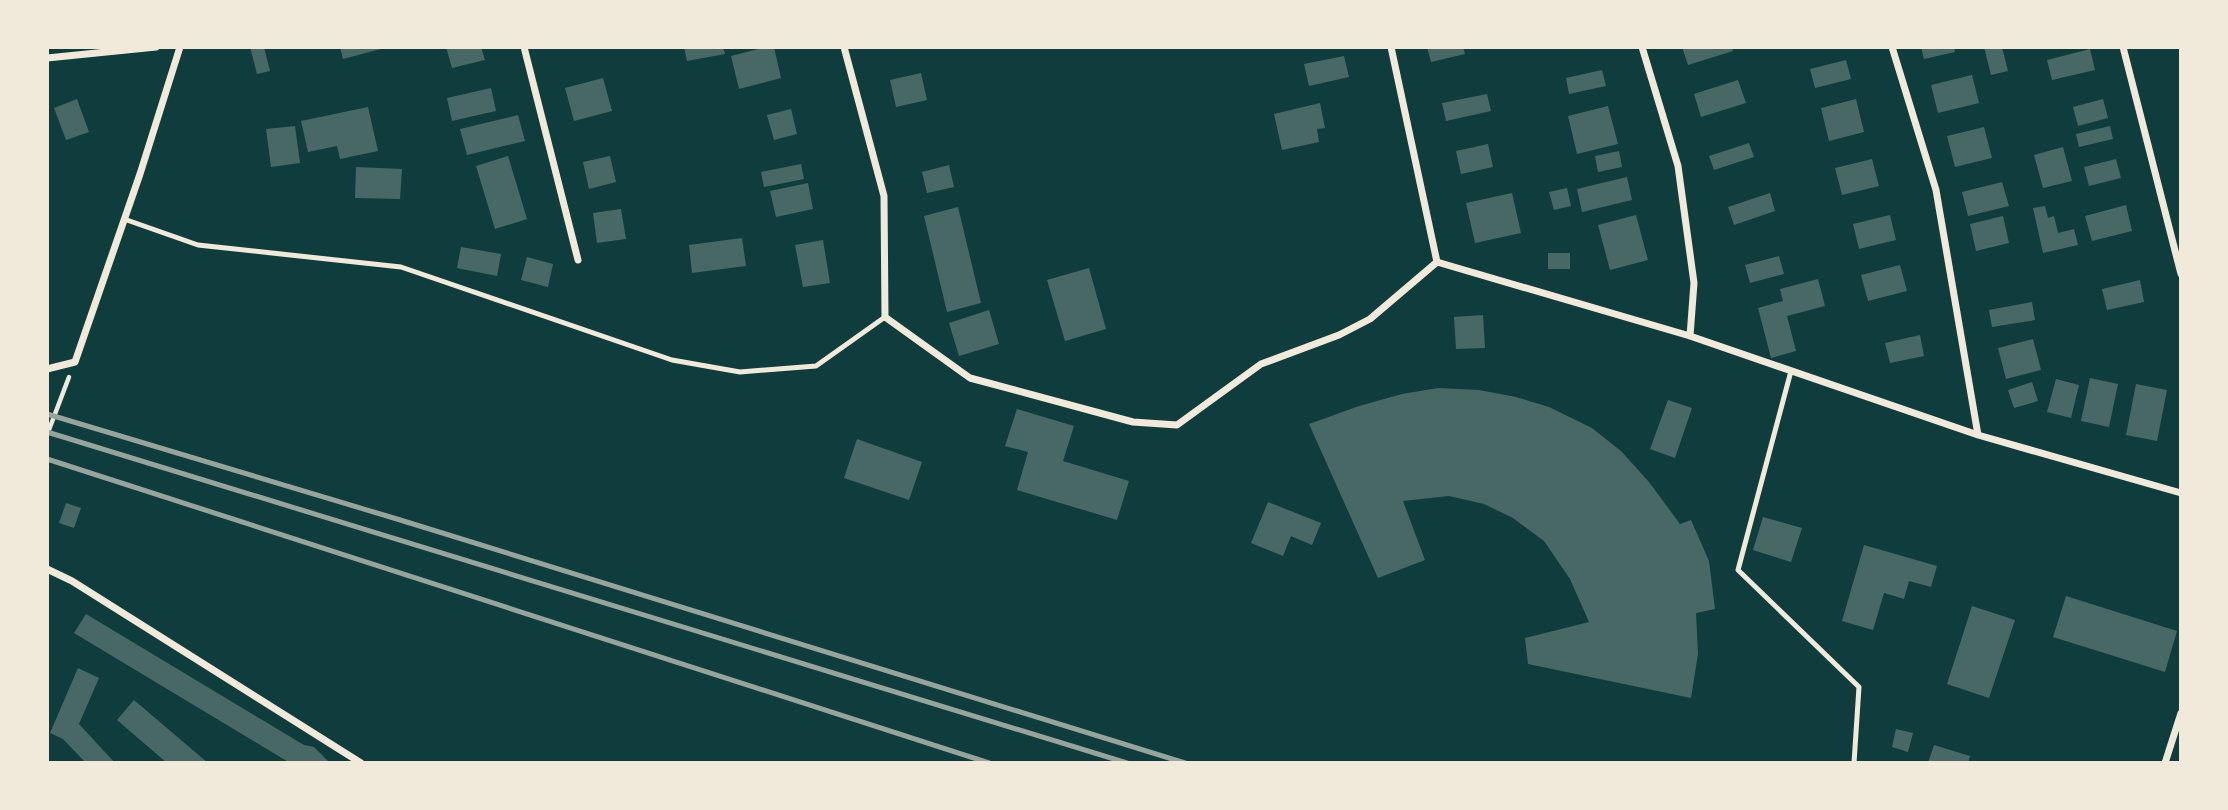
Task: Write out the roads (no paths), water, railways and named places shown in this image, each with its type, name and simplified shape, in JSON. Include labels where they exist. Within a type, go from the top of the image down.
[{"type":"street","points":[[47,58],[156,47]]},
{"type":"street","points":[[47,369],[75,362],[180,47]]},
{"type":"street","points":[[524,47],[578,260]]},
{"type":"street","points":[[844,47],[884,196],[885,317],[970,378],[1133,422],[1177,425],[1261,364],[1339,335],[1370,319],[1437,262]]},
{"type":"street","points":[[1391,47],[1437,262]]},
{"type":"street","points":[[1642,47],[1678,166],[1694,283],[1690,336]]},
{"type":"street","points":[[1892,47],[1936,190],[1978,435]]},
{"type":"street","points":[[2123,47],[2181,274]]},
{"type":"street","points":[[1437,262],[1690,336],[1978,435],[2181,493]]},
{"type":"street","points":[[47,569],[72,581],[361,763]]},
{"type":"street","points":[[2165,763],[2181,713]]},
{"type":"lane","points":[[124,219],[198,245],[401,267],[672,360],[740,372],[816,366],[885,317]]},
{"type":"lane","points":[[1791,370],[1738,570],[1859,687],[1854,763]]},
{"type":"railway","points":[[47,414],[397,519],[1185,763]]},
{"type":"railway","points":[[47,432],[1127,763]]},
{"type":"railway","points":[[47,459],[989,763]]}]
